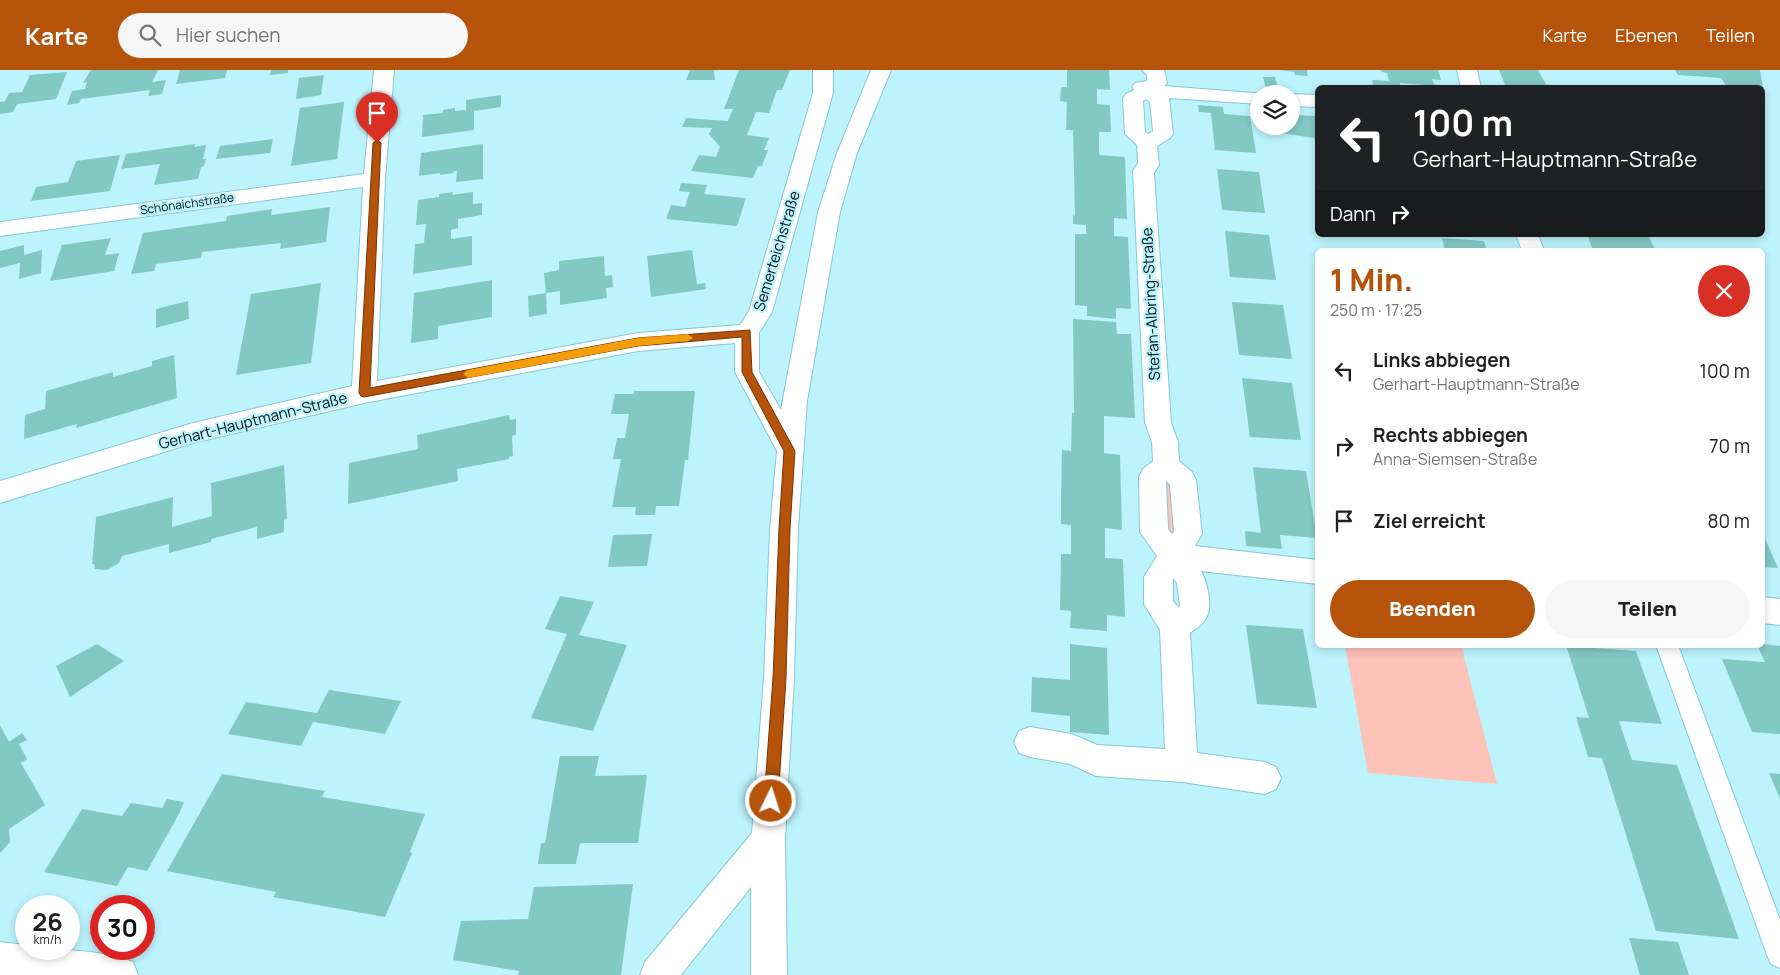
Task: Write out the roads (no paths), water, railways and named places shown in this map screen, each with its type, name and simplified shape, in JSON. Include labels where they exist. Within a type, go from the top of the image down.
[{"type":"street","points":[[364,393],[374,179],[384,70]]},
{"type":"street","name":"Semerteichstraße","points":[[747,332],[760,312],[823,93],[823,70]]},
{"type":"street","points":[[769,975],[768,839],[779,678],[784,529],[794,402],[829,212],[847,153],[881,70]]},
{"type":"street","name":"Stefan-Albring-Straße","points":[[1135,70],[1136,83],[1150,80],[1160,100],[1163,134],[1146,143],[1149,164],[1144,171],[1144,195],[1158,423],[1165,442],[1166,465],[1152,477],[1154,532],[1172,555]]},
{"type":"street","points":[[1466,70],[1470,85]]},
{"type":"street","points":[[1150,80],[1250,97]]},
{"type":"street","points":[[1300,101],[1315,102]]},
{"type":"street","name":"Schönaichstraße","points":[[0,229],[374,179]]},
{"type":"street","points":[[747,332],[747,372],[790,451]]},
{"type":"street","name":"Gerhart-Hauptmann-Straße","points":[[0,492],[193,434],[364,393],[638,342],[747,332]]},
{"type":"street","points":[[1182,766],[1176,626],[1159,604],[1158,577],[1172,555],[1315,572]]},
{"type":"street","points":[[1765,610],[1780,612]]},
{"type":"street","points":[[1030,742],[1072,749],[1096,760],[1182,766],[1265,778]]},
{"type":"street","points":[[658,975],[768,839]]},
{"type":"street","points":[[0,960],[120,975]]},
{"type":"lane","points":[[1668,648],[1780,954]]}]
